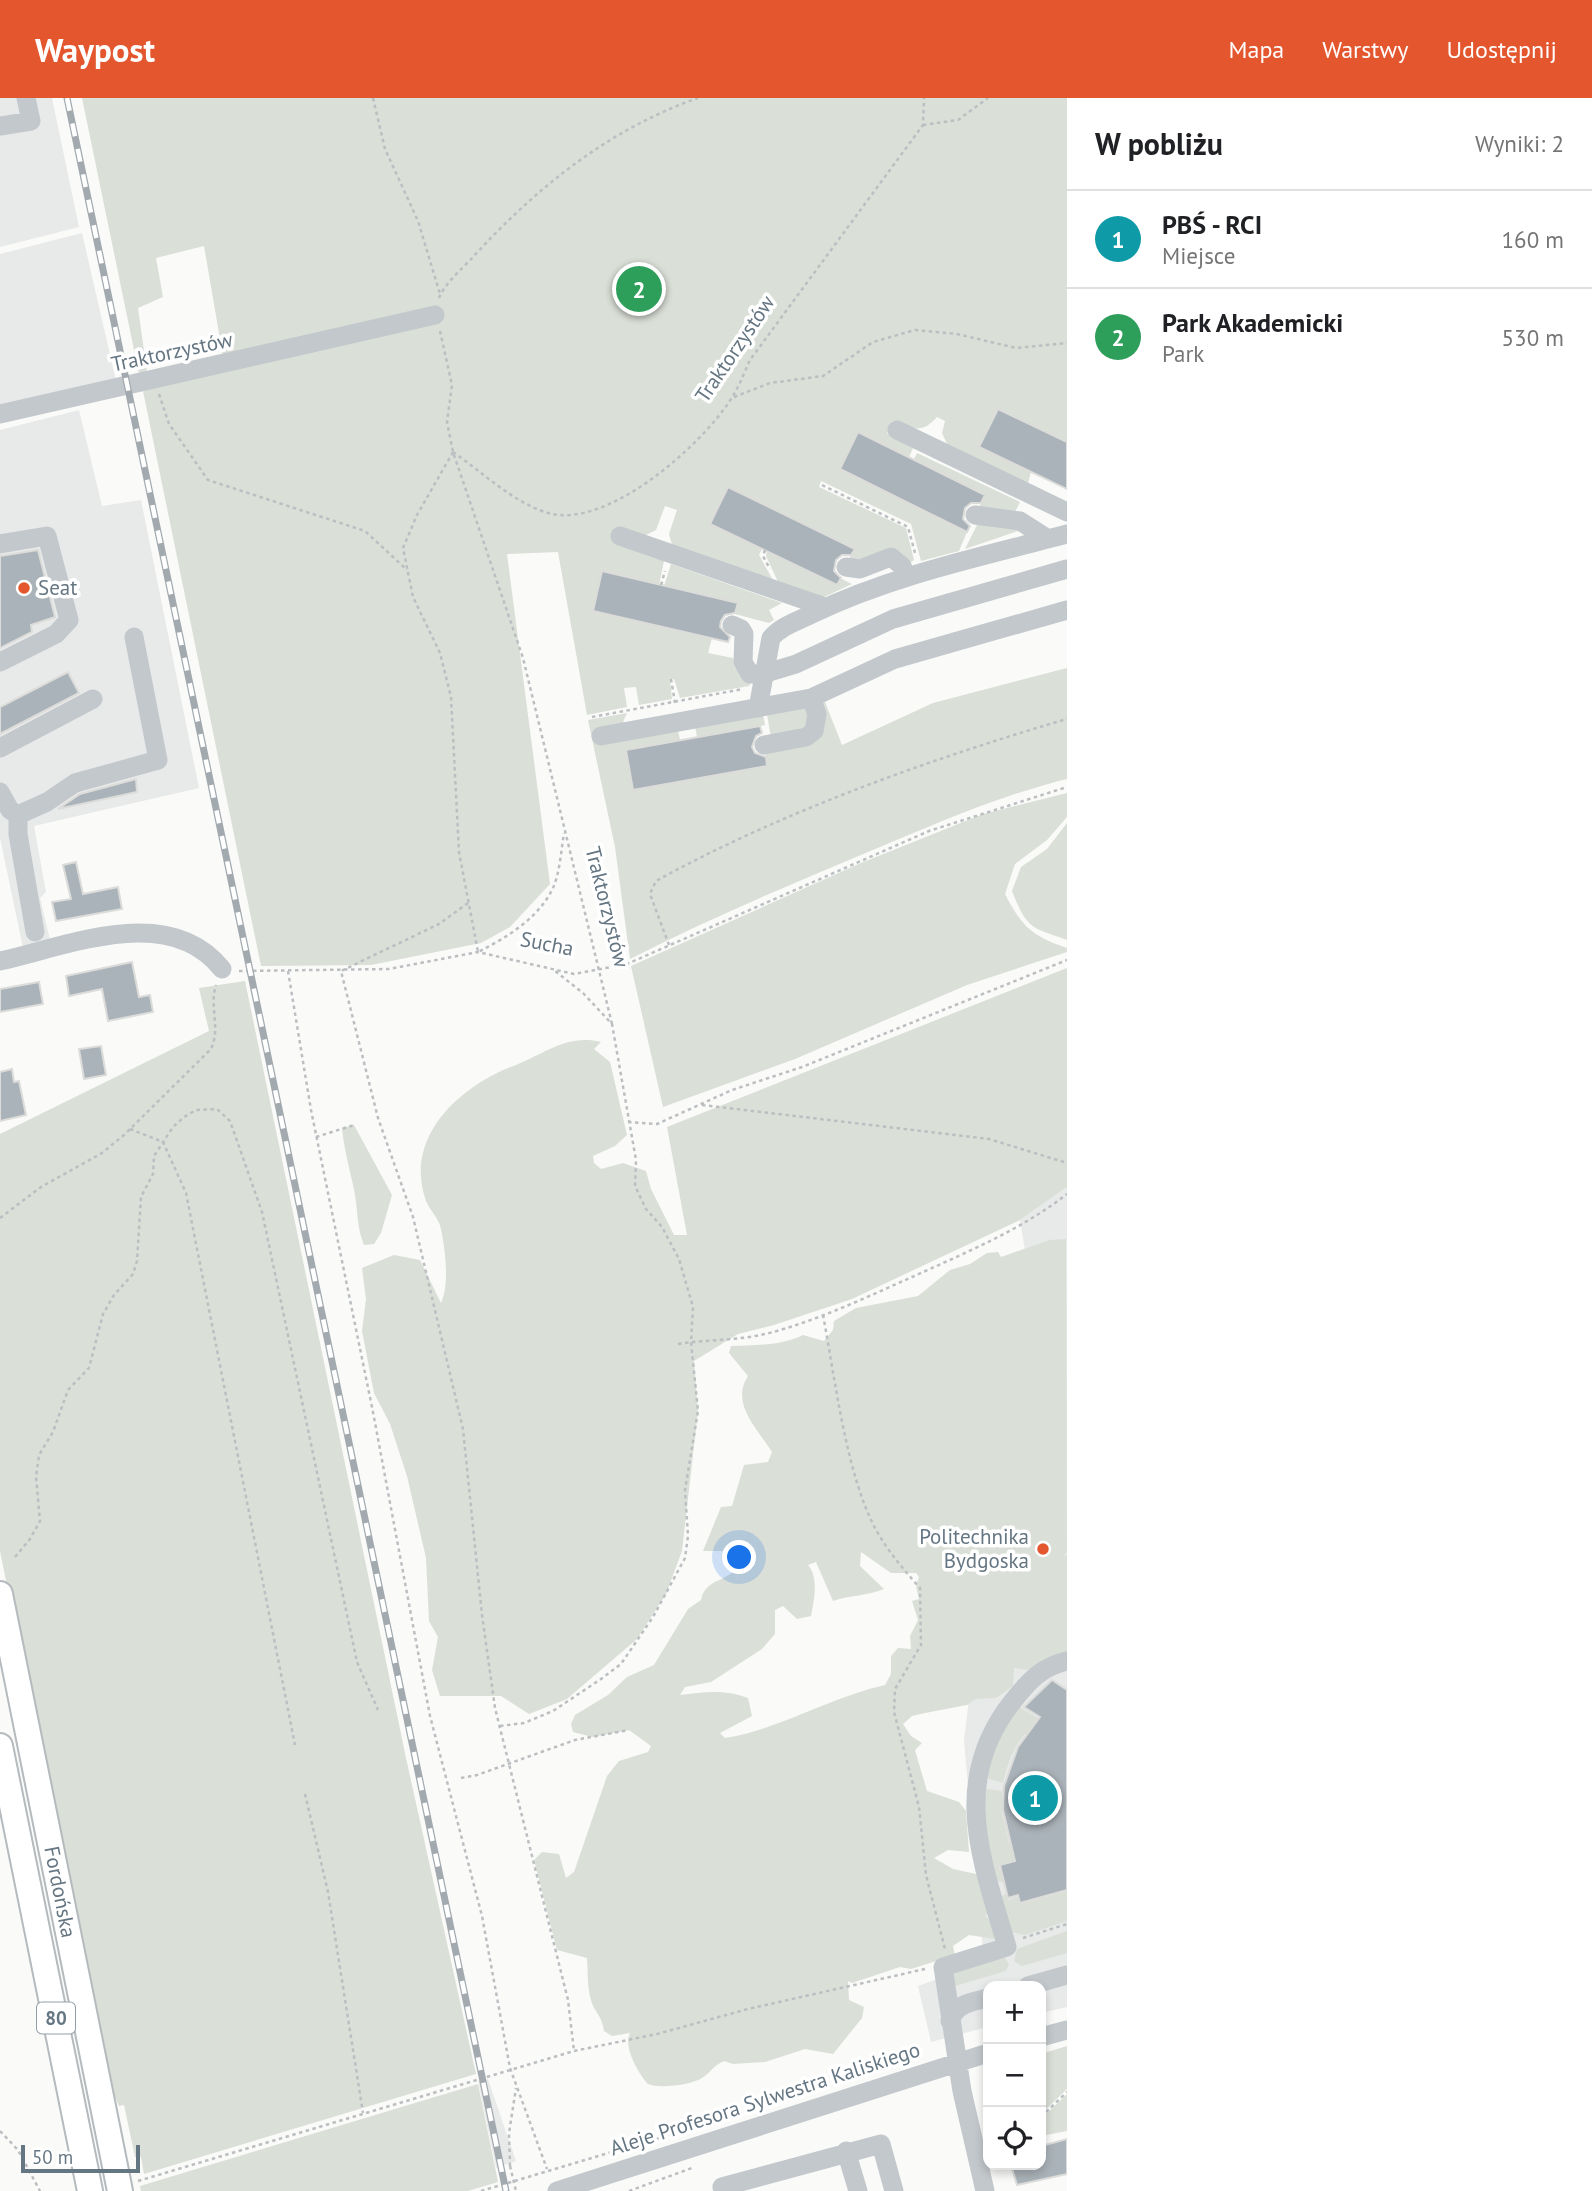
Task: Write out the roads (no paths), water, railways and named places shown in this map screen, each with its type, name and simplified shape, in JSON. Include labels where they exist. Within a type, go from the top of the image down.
[{"type":"main road","name":"Fordońska","points":[[0,1594],[120,2191]]},
{"type":"main road","name":"Fordońska","points":[[0,1746],[90,2191]]},
{"type":"street","points":[[0,126],[31,121],[26,98]]},
{"type":"street","name":"Traktorzystów","points":[[0,414],[435,315]]},
{"type":"street","points":[[897,430],[1067,512]]},
{"type":"street","points":[[975,514],[1020,521],[1057,536]]},
{"type":"street","points":[[0,544],[47,536],[69,620],[56,634],[0,662]]},
{"type":"street","points":[[620,536],[825,607]]},
{"type":"street","points":[[758,708],[771,638],[777,630],[912,570],[1057,536]]},
{"type":"street","points":[[846,567],[860,569],[891,557],[912,570]]},
{"type":"street","points":[[732,625],[741,629],[744,634],[745,668],[750,674],[763,674],[796,664],[892,619],[1067,569]]},
{"type":"street","points":[[601,736],[811,698],[895,659],[1067,610]]},
{"type":"street","points":[[18,815],[47,802],[75,783],[158,761],[134,637]]},
{"type":"street","points":[[764,746],[806,737],[814,731],[817,714],[811,698]]},
{"type":"street","points":[[0,748],[93,699]]},
{"type":"street","points":[[0,792],[10,810],[18,815]]},
{"type":"street","points":[[18,815],[18,834],[35,932]]},
{"type":"street","points":[[0,961],[117,934],[150,932],[182,938],[209,953],[222,969]]},
{"type":"street","points":[[985,2191],[950,2021],[943,1967],[1007,1947],[980,1850],[973,1804],[977,1779],[991,1737],[1008,1707],[1037,1673],[1067,1661]]},
{"type":"street","points":[[1046,1981],[1067,1975]]},
{"type":"street","points":[[950,2021],[953,2012],[960,2006],[983,1999]]},
{"type":"street","points":[[1046,2036],[1067,2030]]},
{"type":"street","name":"Aleje Profesora Sylwestra Kaliskiego","points":[[557,2191],[983,2054]]},
{"type":"street","points":[[722,2187],[846,2151],[881,2144],[894,2191]]},
{"type":"street","points":[[846,2151],[858,2191]]},
{"type":"railway","points":[[67,98],[506,2191]]},
{"type":"place","name":"Park Akademicki","points":[[639,289]]},
{"type":"place","name":"Seat","points":[[24,588]]},
{"type":"place","name":"Politechnika Bydgoska","points":[[1043,1549]]},
{"type":"place","name":"PBŚ - RCI","points":[[1035,1798]]}]
